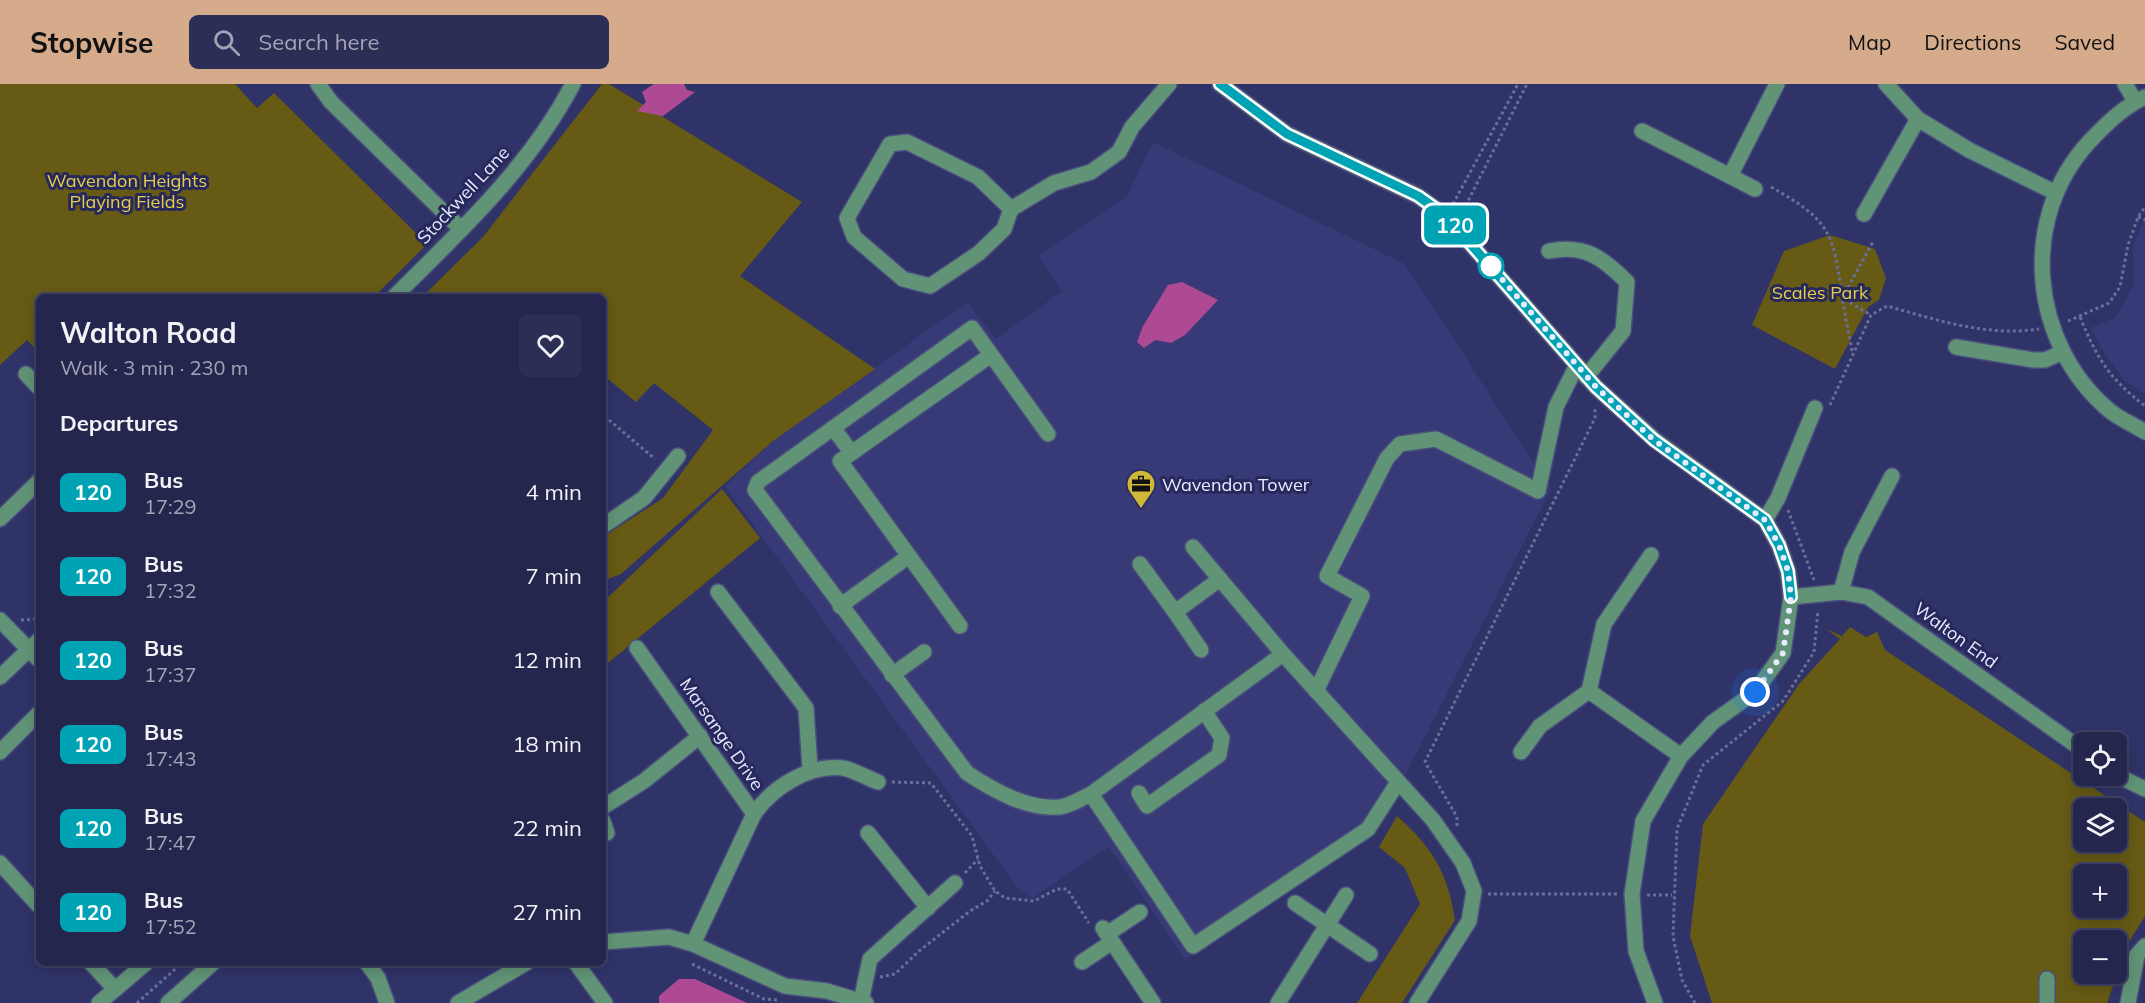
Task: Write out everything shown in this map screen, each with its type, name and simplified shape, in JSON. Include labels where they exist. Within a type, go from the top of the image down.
[{"type":"street","points":[[318,84],[331,102],[461,229]]},
{"type":"street","name":"Stockwell Lane","points":[[397,294],[509,180],[562,105],[573,84]]},
{"type":"street","points":[[1011,209],[978,177],[907,142],[890,144],[847,218],[854,237],[903,279],[930,286],[979,253],[1004,229],[1011,209],[1054,183],[1091,172],[1119,152],[1132,127],[1169,84]]},
{"type":"street","points":[[1220,84],[1287,134],[1418,196],[1451,221],[1586,377],[1654,440],[1765,520],[1779,545],[1788,571],[1791,597],[1783,653],[1755,692],[1713,722],[1681,756],[1643,821],[1632,894],[1636,951],[1655,1003]]},
{"type":"street","points":[[1730,176],[1777,84]]},
{"type":"street","points":[[1886,84],[1918,119],[1969,150],[2054,192]]},
{"type":"street","points":[[2125,84],[2140,99],[2104,126],[2076,157],[2054,192],[2045,232],[2041,266],[2044,297],[2063,352],[2085,385],[2110,411],[2145,432]]},
{"type":"street","points":[[1864,214],[1918,119]]},
{"type":"street","points":[[1642,131],[1755,189]]},
{"type":"street","points":[[1316,691],[1362,596],[1327,576],[1387,458],[1400,444],[1436,439],[1538,491],[1556,407],[1586,377],[1623,331],[1627,282],[1605,260],[1570,247],[1549,251]]},
{"type":"street","points":[[1048,434],[972,328],[758,482],[755,490],[967,773],[995,791],[1026,803],[1061,807],[1091,794],[1283,654]]},
{"type":"street","points":[[1956,346],[2034,360],[2045,360],[2063,352]]},
{"type":"street","points":[[960,626],[840,461],[991,355]]},
{"type":"street","points":[[26,374],[36,385]]},
{"type":"street","points":[[1765,520],[1821,411]]},
{"type":"street","points":[[833,428],[852,453]]},
{"type":"street","points":[[606,524],[644,498],[678,456]]},
{"type":"street","points":[[1841,592],[1852,552],[1892,476]]},
{"type":"street","points":[[0,519],[36,490]]},
{"type":"street","points":[[1192,547],[1283,654],[1433,820],[1463,863],[1480,893],[1469,921],[1417,1003]]},
{"type":"street","points":[[1521,752],[1540,726],[1589,691],[1604,624],[1651,555]]},
{"type":"street","points":[[840,606],[909,556]]},
{"type":"street","points":[[1140,564],[1200,650]]},
{"type":"street","points":[[1174,612],[1220,579]]},
{"type":"street","points":[[718,592],[806,708],[810,769]]},
{"type":"street","name":"Walton End","points":[[1791,597],[1841,592],[1868,597],[2073,743]]},
{"type":"street","points":[[0,620],[36,650],[0,677]]},
{"type":"street","name":"Marsange Drive","points":[[637,648],[754,814],[693,944]]},
{"type":"street","points":[[892,675],[924,652]]},
{"type":"street","points":[[1589,691],[1681,756]]},
{"type":"street","points":[[1139,793],[1148,806],[1219,755],[1222,738],[1204,711]]},
{"type":"street","points":[[0,752],[36,716]]},
{"type":"street","points":[[606,805],[644,781],[700,736]]},
{"type":"street","points":[[754,814],[764,800],[810,769],[843,768],[878,782]]},
{"type":"street","points":[[2127,780],[2145,789]]},
{"type":"street","points":[[1091,794],[1193,946],[1368,829],[1398,782]]},
{"type":"street","points":[[868,833],[928,908]]},
{"type":"street","points":[[0,863],[36,903]]},
{"type":"street","points":[[606,942],[669,937],[693,944],[785,986],[827,991],[863,1002],[870,959],[955,883]]},
{"type":"street","points":[[1278,1003],[1346,895]]},
{"type":"street","points":[[1295,903],[1371,954]]},
{"type":"street","points":[[1082,962],[1107,938],[1140,912]]},
{"type":"street","points":[[1107,938],[1153,1003]]},
{"type":"street","points":[[2128,1003],[2137,955],[2145,946]]},
{"type":"street","points":[[94,966],[115,989]]},
{"type":"street","points":[[99,1003],[142,966]]},
{"type":"street","points":[[168,1003],[210,966]]},
{"type":"street","points":[[369,966],[378,978],[387,1003]]},
{"type":"street","points":[[458,1003],[521,966]]},
{"type":"street","points":[[578,966],[605,1003]]},
{"type":"street","points":[[2047,979],[2047,1003]]},
{"type":"path","points":[[1451,221],[1518,84]]},
{"type":"path","points":[[1451,221],[1527,84]]},
{"type":"path","points":[[1755,189],[1759,181],[1806,207],[1818,219],[1836,248],[1852,353]]},
{"type":"path","points":[[1821,411],[1871,315],[1887,306],[1956,325],[2014,333],[2053,327],[2109,303],[2120,287],[2128,245],[2138,217],[2145,207]]},
{"type":"path","points":[[2138,217],[2145,220]]},
{"type":"path","points":[[1842,298],[1873,242]]},
{"type":"path","points":[[1842,298],[1871,315]]},
{"type":"path","points":[[2080,317],[2096,355],[2116,383],[2145,406]]},
{"type":"path","points":[[1454,851],[1457,817],[1425,762],[1595,418],[1586,377]]},
{"type":"path","points":[[609,420],[668,470]]},
{"type":"path","points":[[1695,1003],[1682,980],[1675,947],[1672,895],[1677,829],[1703,765],[1783,701],[1814,652],[1819,595],[1787,508]]},
{"type":"path","points":[[878,782],[918,780],[931,783],[972,836],[980,866],[995,891],[1005,898],[1034,901],[1066,888],[1107,938]]},
{"type":"path","points":[[866,976],[886,977],[895,974],[919,951],[969,911],[987,901],[995,891]]},
{"type":"path","points":[[1484,904],[1480,893],[1672,895]]},
{"type":"path","points":[[137,1003],[179,966]]},
{"type":"shaded area","points":[[654,84],[684,84],[687,90],[695,92],[663,116],[637,111],[646,102],[642,92]]},
{"type":"shaded area","points":[[1153,142],[1405,264],[1551,489],[1377,831],[1185,960],[1109,847],[1033,898],[1020,891],[725,486],[773,441],[967,302],[996,339],[1062,291],[1038,256],[1127,196]]},
{"type":"shaded area","points":[[2145,219],[2145,393],[2124,380],[2103,351],[2091,328],[2116,317],[2134,284],[2133,245]]},
{"type":"shaded area","points":[[1182,282],[1218,300],[1185,335],[1171,343],[1155,340],[1144,348],[1137,342],[1143,326],[1168,285]]},
{"type":"shaded area","points":[[679,979],[695,979],[747,1003],[659,1003],[659,996]]},
{"type":"green space","name":"Wavendon Heights Playing Fields","points":[[0,84],[235,84],[257,108],[274,93],[427,244],[377,294],[36,294],[36,349],[27,340],[0,365]]},
{"type":"green space","points":[[602,84],[609,84],[802,202],[740,276],[875,369],[773,441],[621,574],[606,580],[606,535],[663,498],[713,430],[654,383],[636,402],[606,377],[606,294],[425,294],[483,237]]},
{"type":"green space","name":"Scales Park","points":[[1830,235],[1875,249],[1886,278],[1879,300],[1868,307],[1835,369],[1752,325],[1784,251]]},
{"type":"green space","points":[[722,489],[760,538],[606,665],[606,599]]},
{"type":"green space","points":[[1850,627],[1866,637],[1877,632],[1885,650],[2073,774],[2073,786],[2091,786],[2109,798],[2073,798],[2073,852],[2127,852],[2127,810],[2145,822],[2145,916],[2127,948],[2127,930],[2073,930],[2073,984],[2114,984],[2107,1003],[1712,1003],[1690,936],[1703,824],[1799,684],[1840,639],[1826,629],[1842,636]]},
{"type":"green space","points":[[1397,816],[1420,839],[1436,862],[1448,888],[1455,920],[1402,1003],[1357,1003],[1420,904],[1405,868],[1379,847]]},
{"type":"bus line","name":"120","points":[[1220,84],[1287,134],[1418,196],[1446,216],[1576,367],[1596,387],[1654,440],[1765,520],[1779,545],[1788,571],[1791,597]]},
{"type":"place","name":"Wavendon Tower","points":[[1141,510]]},
{"type":"route","points":[[1491,266],[1486,261],[1576,367],[1596,387],[1654,440],[1765,520],[1779,545],[1788,571],[1791,597],[1783,653],[1755,692]]}]
